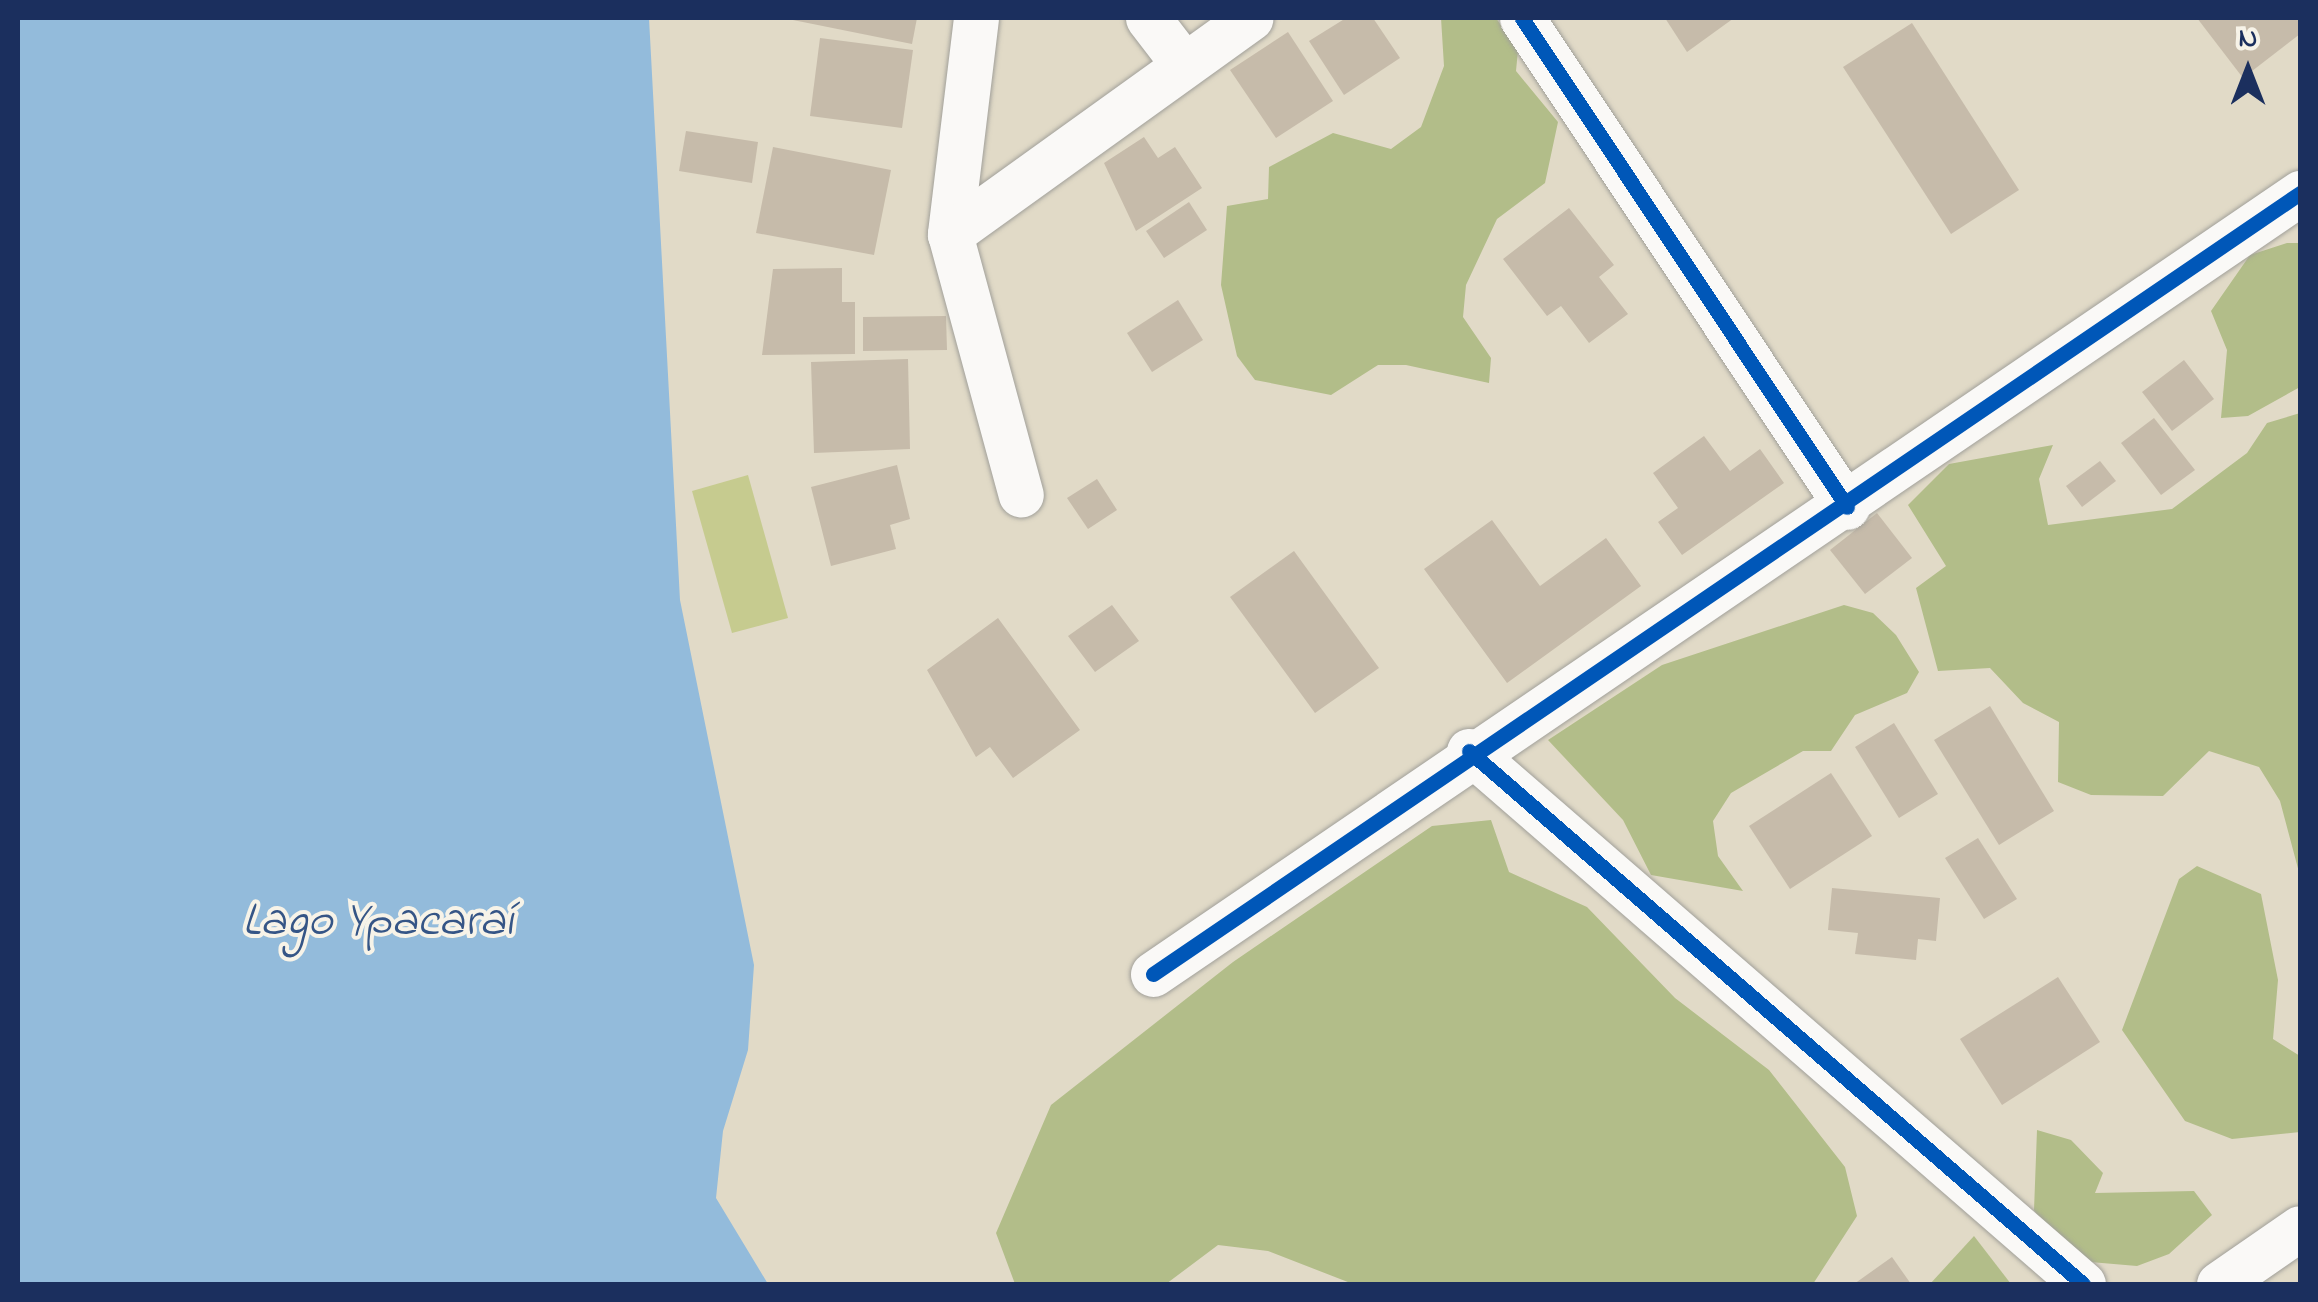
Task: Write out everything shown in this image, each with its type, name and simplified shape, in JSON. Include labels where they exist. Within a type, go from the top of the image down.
[{"type":"street","points":[[976,18],[950,234],[1021,494]]},
{"type":"street","points":[[1148,18],[1184,66]]},
{"type":"street","points":[[950,234],[1250,18]]},
{"type":"street","points":[[1522,18],[1847,507]]},
{"type":"street","points":[[1154,974],[1469,751],[1847,507],[2300,193]]},
{"type":"street","points":[[1469,751],[2083,1284]]},
{"type":"street","points":[[2219,1284],[2300,1228]]},
{"type":"green space","points":[[1441,18],[1496,18],[1518,50],[1516,71],[1558,122],[1545,183],[1497,219],[1466,285],[1463,317],[1491,358],[1489,383],[1406,365],[1378,365],[1331,395],[1255,380],[1237,356],[1221,285],[1227,206],[1268,199],[1269,167],[1333,133],[1391,149],[1421,127],[1444,66]]},
{"type":"green space","points":[[2287,243],[2300,243],[2300,387],[2248,416],[2221,418],[2227,350],[2211,311],[2250,255]]},
{"type":"green space","points":[[2300,413],[2300,876],[2280,801],[2259,767],[2209,751],[2163,796],[2091,795],[2058,782],[2059,722],[2023,703],[1990,668],[1938,671],[1916,588],[1946,566],[1908,505],[1949,464],[2053,445],[2039,479],[2048,525],[2172,509],[2247,453],[2267,423]]},
{"type":"green space","points":[[748,475],[788,618],[732,633],[692,491]]},
{"type":"green space","points":[[1844,605],[1873,613],[1896,635],[1919,672],[1907,693],[1855,715],[1831,751],[1803,751],[1731,793],[1713,821],[1718,856],[1743,891],[1651,875],[1623,820],[1548,740],[1662,665]]},
{"type":"green space","points":[[1491,820],[1509,872],[1587,907],[1675,998],[1769,1070],[1845,1167],[1857,1216],[1813,1284],[1353,1284],[1268,1251],[1218,1245],[1166,1284],[1015,1284],[996,1233],[1051,1105],[1233,962],[1432,826]]},
{"type":"green space","points":[[2197,866],[2261,894],[2278,980],[2273,1039],[2300,1056],[2300,1132],[2232,1139],[2185,1121],[2122,1030],[2179,879]]},
{"type":"green space","points":[[2037,1130],[2071,1140],[2103,1173],[2095,1193],[2194,1191],[2212,1215],[2169,1254],[2137,1266],[2067,1260],[2034,1210]]},
{"type":"green space","points":[[1974,1236],[2011,1284],[1930,1284]]},
{"type":"water","name":"Lago Ypacaraí","points":[[18,18],[649,18],[680,600],[754,965],[748,1050],[723,1131],[716,1198],[768,1284],[18,1284]]},
{"type":"building","points":[[783,18],[917,18],[912,44]]},
{"type":"building","points":[[1346,18],[1373,18],[1400,58],[1344,95],[1309,41]]},
{"type":"building","points":[[1665,18],[1734,18],[1687,52]]},
{"type":"building","points":[[2197,18],[2298,18],[2300,34],[2243,78]]},
{"type":"building","points":[[1912,23],[2019,190],[1951,234],[1843,67]]},
{"type":"building","points":[[1288,32],[1333,101],[1276,138],[1230,70]]},
{"type":"building","points":[[820,38],[913,50],[902,128],[810,116]]},
{"type":"building","points":[[686,131],[758,142],[752,183],[679,171]]},
{"type":"building","points":[[1144,137],[1158,158],[1175,147],[1202,188],[1136,231],[1104,163]]},
{"type":"building","points":[[773,147],[891,170],[874,255],[756,233]]},
{"type":"building","points":[[1189,202],[1207,230],[1164,258],[1146,231]]},
{"type":"building","points":[[1569,208],[1614,265],[1599,277],[1628,314],[1589,343],[1561,306],[1547,316],[1503,259]]},
{"type":"building","points":[[842,268],[842,302],[855,302],[855,354],[762,355],[773,269]]},
{"type":"building","points":[[1178,300],[1203,340],[1152,372],[1127,333]]},
{"type":"building","points":[[946,316],[947,350],[863,351],[863,317]]},
{"type":"building","points":[[908,359],[910,449],[814,453],[811,362]]},
{"type":"building","points":[[2184,360],[2214,399],[2172,431],[2142,392]]},
{"type":"building","points":[[2154,418],[2195,470],[2161,495],[2121,443]]},
{"type":"building","points":[[1704,436],[1730,471],[1760,449],[1784,483],[1682,555],[1658,522],[1678,508],[1653,473]]},
{"type":"building","points":[[2100,461],[2116,481],[2082,507],[2066,486]]},
{"type":"building","points":[[897,465],[910,519],[890,525],[896,549],[831,566],[811,487]]},
{"type":"building","points":[[1097,479],[1117,510],[1088,529],[1067,498]]},
{"type":"building","points":[[1877,513],[1912,558],[1865,594],[1830,550]]},
{"type":"building","points":[[1492,520],[1540,586],[1606,538],[1641,586],[1507,683],[1424,569]]},
{"type":"building","points":[[1294,551],[1379,668],[1315,713],[1230,597]]},
{"type":"building","points":[[1112,605],[1139,641],[1095,672],[1068,636]]},
{"type":"building","points":[[998,618],[1080,730],[1013,778],[990,747],[976,757],[927,670]]},
{"type":"building","points":[[1990,706],[2054,811],[1999,845],[1934,740]]},
{"type":"building","points":[[1894,723],[1938,794],[1899,818],[1855,747]]},
{"type":"building","points":[[1831,773],[1872,836],[1790,889],[1749,826]]},
{"type":"building","points":[[1978,838],[2017,899],[1984,919],[1945,858]]},
{"type":"building","points":[[1832,888],[1940,898],[1936,941],[1918,939],[1916,960],[1855,954],[1858,933],[1828,930]]},
{"type":"building","points":[[2058,977],[2100,1042],[2002,1105],[1960,1039]]},
{"type":"building","points":[[1892,1257],[1911,1284],[1854,1284]]},
{"type":"cycle path","points":[[1522,18],[1847,507]]},
{"type":"cycle path","points":[[1153,974],[2300,193]]},
{"type":"cycle path","points":[[1469,751],[2083,1284]]}]
